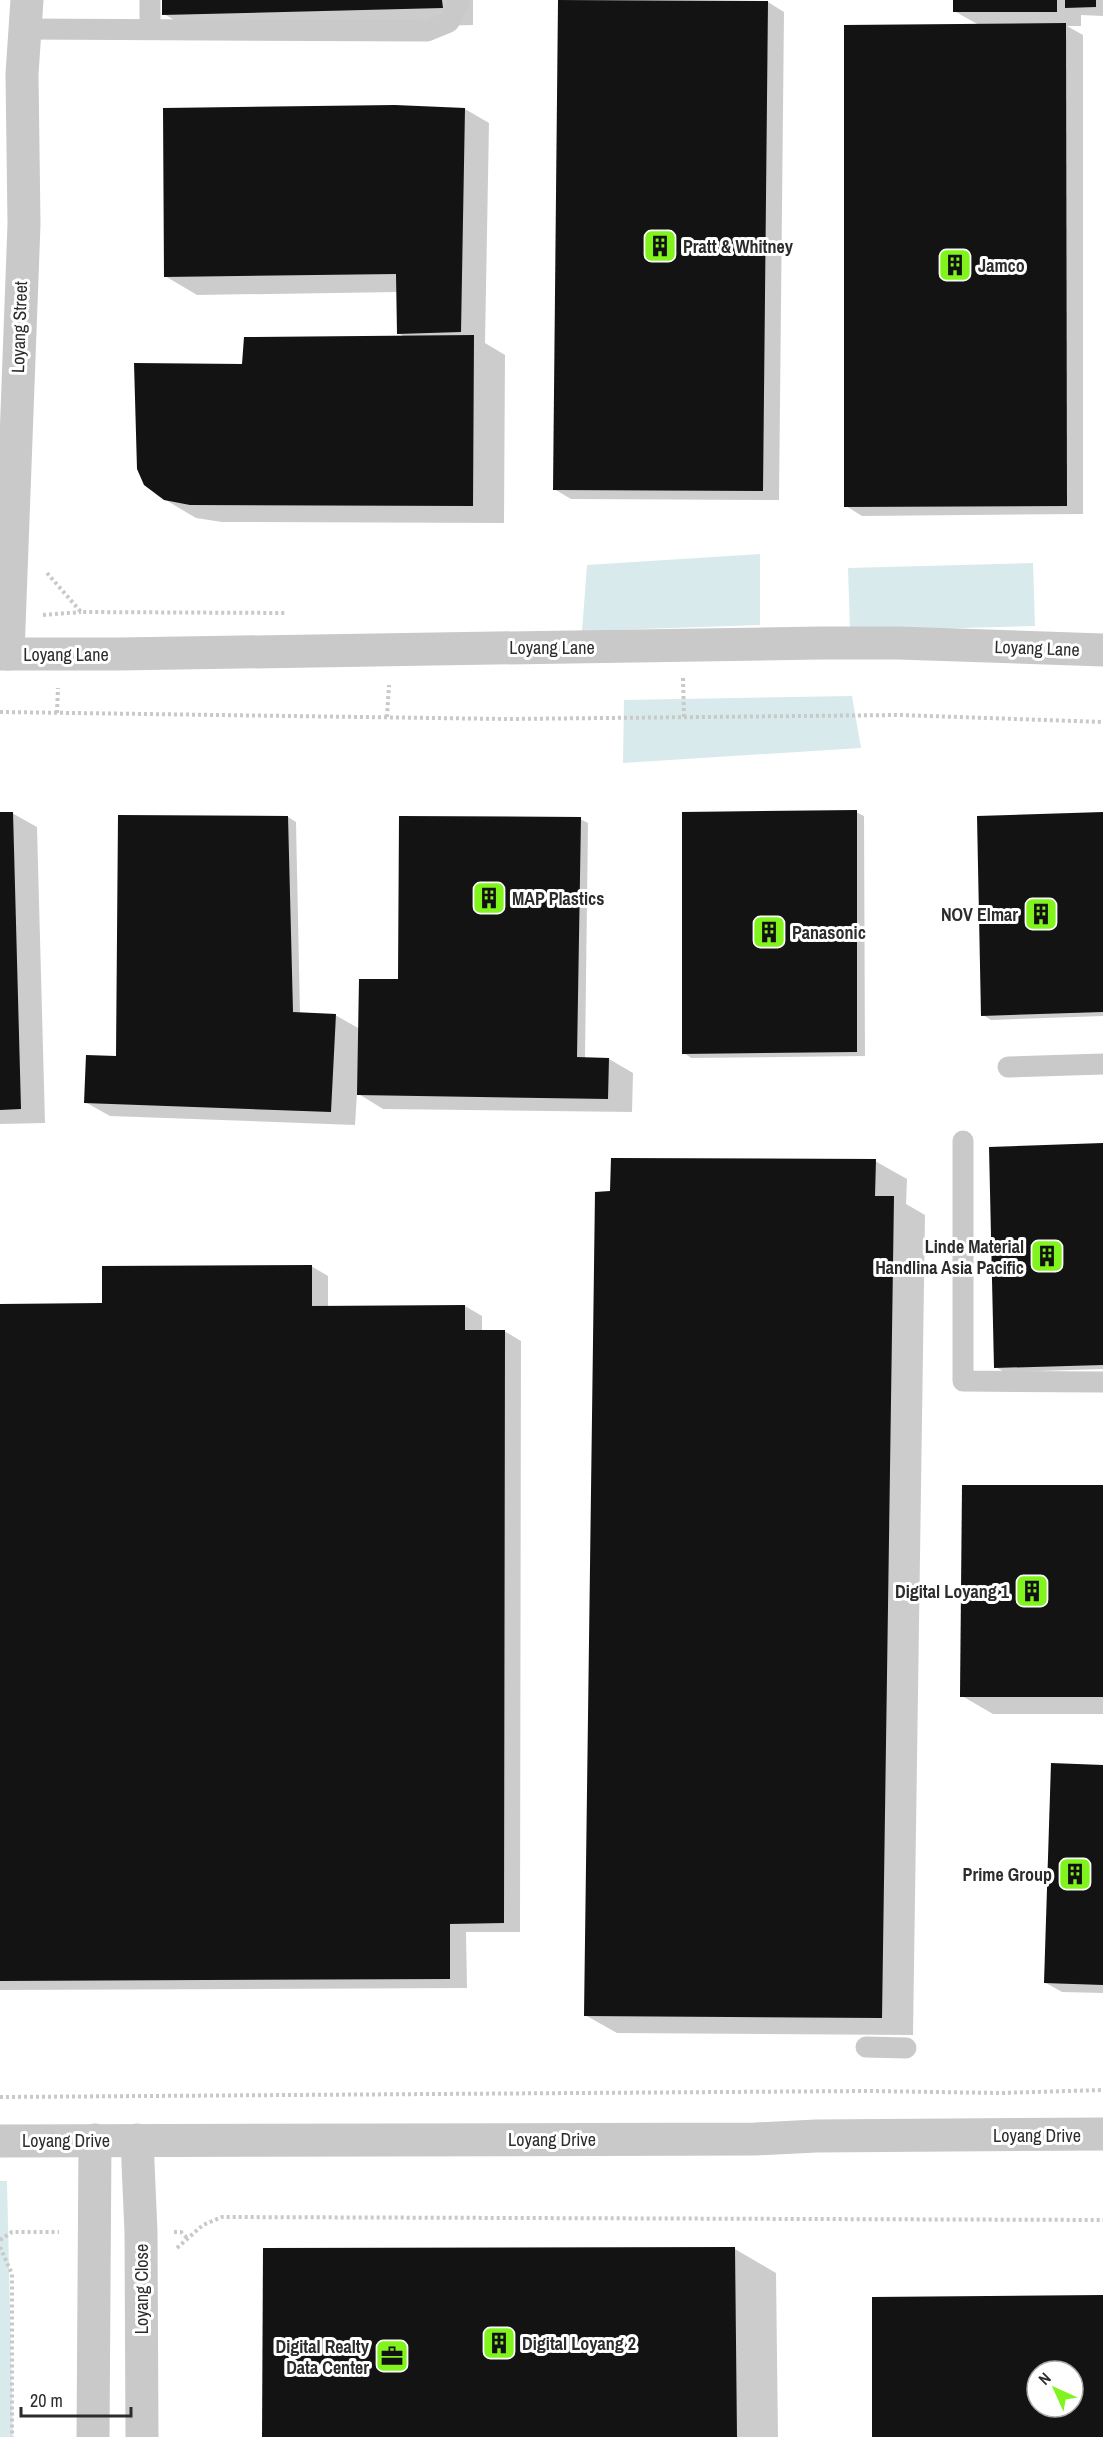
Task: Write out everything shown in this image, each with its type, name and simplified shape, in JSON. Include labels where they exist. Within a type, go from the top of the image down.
[{"type":"street","name":"Loyang Street","points":[[4,654],[24,224],[22,86],[26,14]]},
{"type":"street","name":"Loyang Lane","points":[[4,654],[821,643],[898,643],[1103,650]]},
{"type":"street","name":"Loyang Drive","points":[[0,2140],[755,2139],[816,2136],[1103,2134]]},
{"type":"street","points":[[93,2437],[95,2140]]},
{"type":"street","name":"Loyang Close","points":[[137,2140],[141,2232],[142,2437]]},
{"type":"lane","points":[[150,0],[150,28]]},
{"type":"lane","points":[[26,14],[150,28],[427,31],[448,22],[459,0]]},
{"type":"lane","points":[[1008,1067],[1103,1064]]},
{"type":"lane","points":[[963,1141],[963,1381],[1103,1382]]},
{"type":"lane","points":[[866,2047],[906,2048]]},
{"type":"path","points":[[0,712],[507,718],[900,715],[1103,722]]},
{"type":"path","points":[[0,2097],[878,2091],[1001,2093],[1103,2090]]},
{"type":"path","points":[[187,2238],[203,2225],[222,2217],[1103,2220]]},
{"type":"path","points":[[0,2247],[12,2274],[12,2437]]},
{"type":"shaded area","points":[[760,554],[760,625],[582,631],[587,565]]},
{"type":"shaded area","points":[[1033,563],[1035,626],[850,631],[848,568]]},
{"type":"shaded area","points":[[852,696],[861,748],[623,763],[624,700]]},
{"type":"shaded area","points":[[0,2181],[7,2181],[13,2437],[0,2437]]},
{"type":"building","points":[[162,0],[442,0],[443,8],[162,15]]},
{"type":"building","name":"Pratt & Whitney","points":[[558,0],[768,1],[763,491],[553,490]]},
{"type":"building","points":[[953,0],[1057,0],[1057,12],[953,12]]},
{"type":"building","points":[[1065,0],[1096,0],[1096,7],[1065,8]]},
{"type":"building","name":"Jamco","points":[[1066,23],[1067,506],[844,507],[844,25]]},
{"type":"building","points":[[395,105],[465,108],[461,332],[397,334],[396,274],[164,277],[163,108]]},
{"type":"building","points":[[474,335],[473,506],[190,505],[164,500],[144,485],[137,469],[134,363],[242,364],[244,337]]},
{"type":"building","name":"Panasonic","points":[[857,810],[857,1052],[682,1054],[682,812]]},
{"type":"building","points":[[0,812],[13,812],[21,1109],[0,1110]]},
{"type":"building","name":"NOV Elmar","points":[[1103,812],[1103,1012],[981,1016],[977,816]]},
{"type":"building","points":[[118,815],[288,816],[293,1012],[336,1014],[331,1112],[84,1103],[86,1055],[116,1056]]},
{"type":"building","name":"MAP Plastics","points":[[399,816],[581,817],[577,1057],[609,1058],[608,1099],[357,1095],[359,979],[398,979]]},
{"type":"building","name":"Linde Material Handlina Asia Pacific","points":[[1103,1143],[1103,1365],[994,1368],[989,1147]]},
{"type":"building","points":[[611,1158],[876,1159],[875,1196],[894,1196],[882,2018],[584,2016],[595,1192],[610,1191]]},
{"type":"building","points":[[312,1265],[312,1306],[465,1305],[465,1330],[505,1330],[504,1923],[450,1924],[450,1979],[0,1981],[0,1304],[102,1303],[102,1266]]},
{"type":"building","name":"Digital Loyang 1","points":[[962,1485],[1103,1485],[1103,1697],[960,1697]]},
{"type":"building","name":"Prime Group","points":[[1051,1763],[1103,1765],[1103,1985],[1044,1983]]},
{"type":"building","name":"Digital Loyang 2","points":[[735,2247],[737,2437],[262,2437],[263,2248]]},
{"type":"building","points":[[1103,2295],[1103,2437],[872,2437],[872,2297]]},
{"type":"place","name":"Pratt & Whitney","points":[[660,246]]},
{"type":"place","name":"Jamco","points":[[955,265]]},
{"type":"place","name":"MAP Plastics","points":[[489,898]]},
{"type":"place","name":"NOV Elmar","points":[[1041,914]]},
{"type":"place","name":"Panasonic","points":[[769,932]]},
{"type":"place","name":"Linde Material Handlina Asia Pacific","points":[[1047,1256]]},
{"type":"place","name":"Digital Loyang 1","points":[[1032,1591]]},
{"type":"place","name":"Prime Group","points":[[1075,1874]]},
{"type":"place","name":"Digital Loyang 2","points":[[499,2343]]},
{"type":"place","name":"Digital Realty Data Center","points":[[392,2356]]}]
